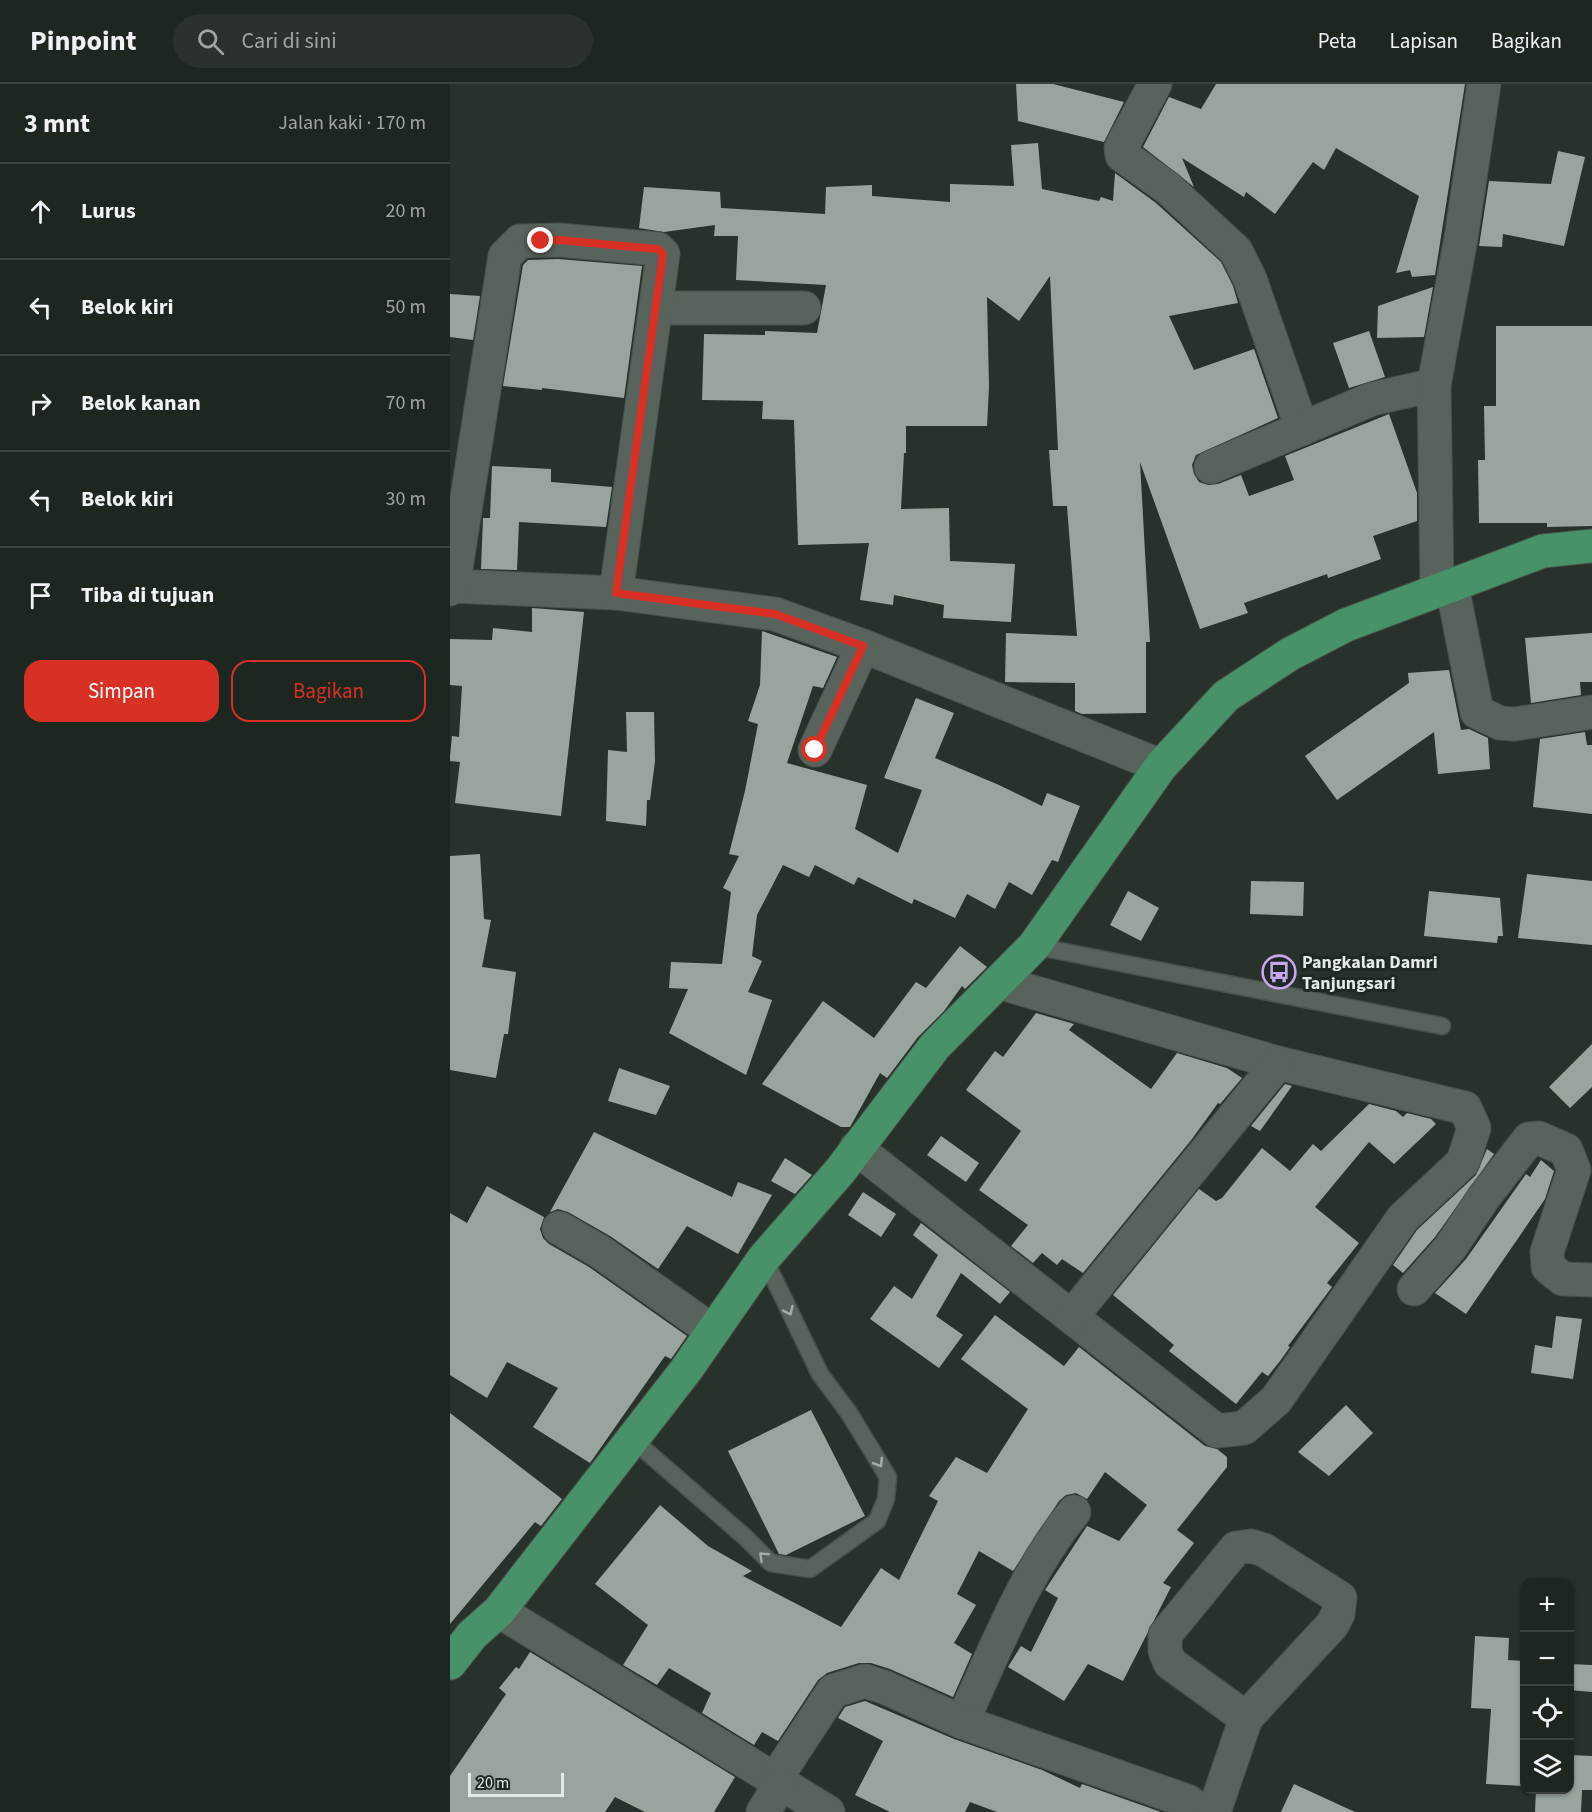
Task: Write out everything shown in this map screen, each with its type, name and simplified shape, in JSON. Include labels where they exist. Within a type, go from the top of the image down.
[{"type":"highway","points":[[450,1663],[472,1635],[499,1611],[686,1370],[711,1330],[764,1258],[856,1148],[935,1046],[1034,946],[1161,766],[1226,696],[1290,654],[1346,625],[1543,551],[1592,546]]},
{"type":"street","points":[[1155,84],[1121,148],[1122,155],[1168,188],[1236,251],[1250,279],[1302,429]]},
{"type":"street","points":[[1484,84],[1461,238],[1434,385],[1445,588],[1477,712],[1500,723],[1515,724],[1592,712]]},
{"type":"street","points":[[616,593],[663,258],[658,249],[559,240],[520,241],[505,256],[451,587],[616,593],[775,614],[863,646],[1161,766]]},
{"type":"street","points":[[656,308],[804,308]]},
{"type":"street","points":[[1211,467],[1372,399],[1434,385]]},
{"type":"street","points":[[815,750],[863,646]]},
{"type":"street","points":[[856,1148],[1217,1431],[1244,1428],[1276,1400],[1403,1218],[1463,1162],[1474,1128],[1465,1108],[1278,1063],[998,982]]},
{"type":"street","points":[[1072,1316],[1278,1063]]},
{"type":"street","points":[[1414,1289],[1450,1248],[1484,1197],[1529,1139],[1539,1138],[1566,1150],[1574,1170],[1547,1252],[1548,1267],[1563,1279],[1592,1280]]},
{"type":"street","points":[[559,1228],[599,1251],[711,1330]]},
{"type":"street","points":[[962,1722],[1023,1592],[1062,1527],[1074,1512]]},
{"type":"street","points":[[1214,1812],[1246,1719],[1332,1625],[1338,1614],[1340,1598],[1264,1550],[1251,1546],[1236,1548],[1165,1635],[1165,1652],[1170,1663],[1246,1719]]},
{"type":"street","points":[[499,1611],[777,1783],[828,1812]]},
{"type":"street","points":[[763,1812],[777,1783],[832,1691],[865,1681],[884,1687],[962,1722],[1187,1801],[1204,1812]]},
{"type":"lane","points":[[1034,946],[1442,1026]]},
{"type":"lane","points":[[631,1438],[745,1537],[771,1563],[810,1569],[877,1521],[886,1499],[888,1477],[849,1413],[820,1374],[764,1258]]},
{"type":"building","points":[[1016,84],[1053,84],[1124,102],[1104,142],[1018,121]]},
{"type":"building","points":[[1216,84],[1465,84],[1435,275],[1412,277],[1410,270],[1396,273],[1419,196],[1336,148],[1324,170],[1313,162],[1275,214],[1246,192],[1244,197],[1182,158],[1194,187],[1143,147],[1169,97],[1201,109]]},
{"type":"building","points":[[1038,143],[1042,189],[1099,201],[1101,197],[1113,201],[1115,173],[1156,203],[1221,262],[1233,286],[1238,303],[1169,316],[1194,370],[1254,349],[1278,418],[1196,455],[1192,465],[1199,482],[1208,485],[1218,484],[1241,475],[1249,496],[1294,480],[1285,456],[1389,414],[1417,493],[1417,521],[1373,536],[1381,559],[1328,578],[1327,574],[1244,603],[1248,613],[1200,629],[1140,462],[1150,642],[1146,642],[1146,713],[1082,714],[1075,711],[1075,683],[1005,682],[1006,633],[1077,636],[1067,506],[1053,506],[1049,450],[1058,450],[1050,276],[1019,321],[987,297],[989,387],[987,426],[906,426],[901,509],[949,508],[950,561],[1015,564],[1011,622],[943,618],[944,605],[894,595],[893,605],[860,600],[869,543],[798,545],[794,420],[762,419],[763,401],[702,400],[704,334],[765,335],[765,331],[817,333],[826,285],[736,280],[738,236],[714,236],[715,225],[664,232],[639,228],[644,187],[720,192],[721,208],[825,214],[826,187],[872,185],[872,196],[950,202],[950,184],[1014,186],[1011,145]]},
{"type":"building","points":[[1558,151],[1585,157],[1564,246],[1503,234],[1502,247],[1479,246],[1489,181],[1551,184]]},
{"type":"building","points":[[558,259],[642,266],[624,398],[542,388],[542,390],[503,386],[523,265],[528,260]]},
{"type":"building","points":[[1433,287],[1424,337],[1377,338],[1378,306]]},
{"type":"building","points":[[450,294],[480,296],[473,340],[450,337]]},
{"type":"building","points":[[1496,326],[1592,326],[1592,526],[1547,527],[1547,523],[1479,523],[1478,460],[1485,460],[1484,406],[1496,406]]},
{"type":"building","points":[[1369,331],[1385,377],[1349,388],[1333,343]]},
{"type":"building","points":[[492,466],[551,469],[551,482],[612,487],[606,527],[519,522],[517,570],[481,569],[483,518],[490,518]]},
{"type":"building","points":[[532,608],[584,612],[561,816],[455,803],[460,762],[450,761],[450,756],[452,736],[459,737],[462,686],[450,685],[450,639],[492,640],[493,628],[532,632]]},
{"type":"building","points":[[762,631],[837,657],[823,688],[813,686],[787,763],[867,785],[855,829],[898,853],[922,790],[884,778],[916,698],[954,713],[935,758],[1042,806],[1047,793],[1080,806],[1058,862],[1052,860],[1032,895],[1009,882],[995,909],[967,894],[955,918],[914,899],[912,904],[858,877],[854,885],[815,865],[809,877],[783,865],[757,915],[752,956],[762,961],[748,992],[772,1000],[746,1075],[669,1033],[688,989],[669,988],[671,962],[722,964],[731,892],[723,888],[739,856],[729,854],[745,791],[758,724],[748,721],[760,685]]},
{"type":"building","points":[[1592,633],[1592,682],[1580,682],[1581,695],[1531,703],[1525,638]]},
{"type":"building","points":[[1449,670],[1461,730],[1469,729],[1488,738],[1490,769],[1438,774],[1434,732],[1337,800],[1305,756],[1409,683],[1408,673]]},
{"type":"building","points":[[626,712],[654,712],[655,761],[650,800],[647,800],[646,826],[606,821],[608,750],[627,752]]},
{"type":"building","points":[[1585,732],[1587,745],[1592,745],[1592,814],[1533,807],[1540,739]]},
{"type":"building","points":[[480,854],[484,919],[491,920],[482,967],[516,972],[508,1034],[504,1034],[496,1078],[450,1070],[450,856]]},
{"type":"building","points":[[1527,874],[1592,881],[1592,945],[1518,938]]},
{"type":"building","points":[[1251,881],[1304,882],[1303,916],[1250,914]]},
{"type":"building","points":[[1128,891],[1159,908],[1141,941],[1110,925]]},
{"type":"building","points":[[1429,891],[1500,898],[1503,936],[1498,936],[1497,943],[1424,936]]},
{"type":"building","points":[[960,946],[987,967],[965,989],[962,986],[944,1011],[918,1037],[887,1078],[880,1073],[850,1127],[841,1127],[762,1084],[823,1001],[874,1038],[916,982],[926,988]]},
{"type":"building","points":[[1036,1013],[1074,1024],[1069,1030],[1151,1089],[1177,1053],[1227,1068],[1242,1078],[1220,1104],[1218,1103],[1192,1139],[1083,1273],[1062,1259],[1057,1265],[1042,1253],[1033,1263],[1011,1246],[1028,1225],[979,1190],[1021,1131],[966,1090],[995,1051],[1003,1057]]},
{"type":"building","points":[[1592,1044],[1592,1087],[1570,1108],[1549,1087]]},
{"type":"building","points":[[619,1068],[670,1086],[656,1115],[608,1101]]},
{"type":"building","points":[[1285,1084],[1292,1086],[1260,1131],[1251,1126]]},
{"type":"building","points":[[1369,1104],[1396,1111],[1403,1117],[1407,1113],[1431,1119],[1436,1124],[1394,1164],[1369,1142],[1315,1207],[1359,1243],[1327,1283],[1332,1287],[1288,1346],[1290,1347],[1280,1361],[1268,1376],[1262,1372],[1236,1404],[1169,1351],[1174,1345],[1113,1295],[1199,1189],[1216,1201],[1222,1198],[1262,1148],[1290,1171],[1313,1144],[1321,1151]]},
{"type":"building","points":[[594,1132],[732,1197],[738,1182],[772,1195],[738,1254],[687,1226],[658,1269],[610,1236],[568,1212],[558,1209],[550,1212]]},
{"type":"building","points":[[941,1136],[979,1163],[966,1182],[927,1155]]},
{"type":"building","points":[[1487,1149],[1494,1154],[1435,1237],[1403,1273],[1393,1265],[1417,1230],[1476,1175]]},
{"type":"building","points":[[785,1158],[812,1175],[795,1194],[771,1181]]},
{"type":"building","points":[[1541,1160],[1554,1171],[1545,1199],[1466,1314],[1435,1293],[1466,1259],[1526,1174],[1530,1177]]},
{"type":"building","points":[[487,1186],[544,1217],[540,1229],[543,1238],[549,1244],[589,1267],[687,1336],[671,1359],[665,1356],[590,1463],[533,1427],[558,1388],[507,1362],[487,1398],[450,1375],[450,1213],[467,1223]]},
{"type":"building","points":[[863,1192],[896,1214],[881,1237],[848,1215]]},
{"type":"building","points":[[921,1223],[1010,1292],[1000,1304],[961,1273],[936,1316],[963,1335],[939,1368],[870,1319],[894,1286],[912,1299],[938,1255],[913,1235]]},
{"type":"building","points":[[995,1315],[1064,1366],[1079,1347],[1205,1446],[1217,1449],[1227,1457],[1227,1467],[1177,1530],[1194,1543],[1163,1583],[1171,1587],[1123,1681],[1088,1664],[1064,1701],[1008,1667],[1021,1646],[1031,1652],[1058,1598],[1045,1590],[1087,1526],[1119,1541],[1147,1505],[1105,1472],[1087,1499],[1076,1493],[1066,1495],[1059,1501],[1013,1571],[979,1551],[957,1594],[976,1605],[954,1643],[972,1654],[953,1697],[890,1669],[871,1663],[859,1663],[827,1673],[818,1680],[778,1741],[762,1732],[754,1745],[702,1713],[711,1693],[669,1668],[657,1685],[623,1665],[648,1625],[595,1584],[660,1505],[708,1546],[752,1571],[743,1576],[841,1627],[881,1568],[899,1580],[938,1501],[929,1496],[956,1457],[987,1473],[1028,1409],[961,1359]]},
{"type":"building","points":[[1556,1316],[1582,1319],[1573,1379],[1531,1373],[1535,1345],[1552,1348]]},
{"type":"building","points":[[1346,1405],[1373,1433],[1329,1476],[1298,1452]]},
{"type":"building","points":[[811,1410],[865,1516],[786,1555],[779,1554],[728,1451]]},
{"type":"building","points":[[450,1413],[562,1499],[541,1526],[535,1522],[450,1624]]},
{"type":"building","points":[[1475,1636],[1509,1638],[1508,1660],[1520,1661],[1520,1786],[1486,1784],[1491,1709],[1471,1708]]},
{"type":"building","points":[[530,1652],[735,1777],[714,1812],[645,1812],[615,1797],[605,1812],[450,1812],[450,1776],[506,1694],[499,1688],[516,1667],[519,1669]]},
{"type":"building","points":[[1574,1664],[1592,1665],[1592,1692],[1574,1690]]},
{"type":"building","points":[[865,1701],[954,1739],[1042,1770],[1080,1788],[1082,1784],[1161,1812],[997,1812],[970,1802],[965,1812],[890,1812],[855,1795],[883,1741],[838,1718],[845,1707]]},
{"type":"building","points":[[1574,1755],[1592,1756],[1592,1790],[1582,1790],[1581,1812],[1535,1812],[1536,1794],[1574,1794]]},
{"type":"building","points":[[1294,1784],[1355,1812],[1281,1812]]},
{"type":"place","name":"Pangkalan Damri Tanjungsari","points":[[1279,972]]},
{"type":"route","points":[[541,241],[559,240],[658,249],[663,254],[616,593],[775,614],[863,646],[815,750]]}]
